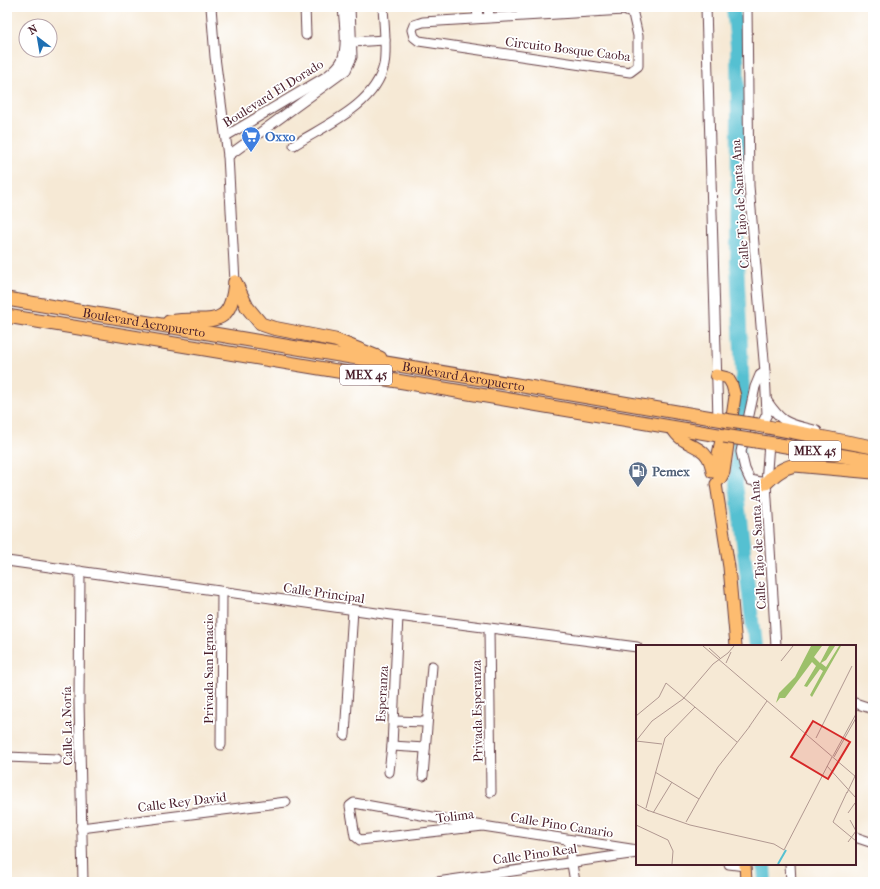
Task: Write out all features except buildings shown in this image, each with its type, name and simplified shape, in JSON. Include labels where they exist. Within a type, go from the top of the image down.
[{"type":"highway","points":[[158,325],[185,320],[211,320],[222,317],[233,302],[235,282]]},
{"type":"highway","points":[[235,282],[247,307],[261,324],[273,328],[335,340],[396,365]]},
{"type":"highway","name":"Boulevard Aeropuerto","points":[[7,299],[759,426],[873,447]]},
{"type":"highway","name":"Boulevard Aeropuerto","points":[[7,316],[873,461]]},
{"type":"highway","points":[[766,483],[786,467],[795,465],[873,472]]},
{"type":"main road","points":[[716,375],[728,378],[735,396],[724,472],[716,481]]},
{"type":"main road","points":[[672,428],[682,440],[707,455],[711,460],[716,481],[729,567],[736,645]]},
{"type":"main road","points":[[716,481],[718,454],[723,436]]},
{"type":"main road","points":[[745,865],[746,882]]},
{"type":"street","points":[[211,7],[215,57],[226,136]]},
{"type":"street","points":[[305,7],[306,35]]},
{"type":"street","name":"Boulevard El Dorado","points":[[235,282],[226,136],[327,76],[337,68],[342,61],[345,49],[342,7]]},
{"type":"street","name":"Boulevard El Dorado","points":[[228,156],[346,70],[352,57],[350,7]]},
{"type":"street","points":[[294,145],[359,104],[372,91],[383,66],[385,40],[383,7]]},
{"type":"street","points":[[477,7],[478,18]]},
{"type":"street","points":[[488,7],[489,17]]},
{"type":"street","points":[[706,7],[716,375],[721,420]]},
{"type":"street","name":"Calle Tajo de Santa Ana","points":[[747,7],[749,186],[765,372],[767,417],[759,426]]},
{"type":"street","name":"Circuito Bosque Caoba","points":[[627,10],[631,12],[636,19],[638,66],[630,72],[420,41],[414,37],[412,30],[416,24],[423,22],[478,18],[627,10]]},
{"type":"street","points":[[352,42],[385,40]]},
{"type":"street","points":[[291,96],[297,106]]},
{"type":"street","points":[[250,122],[257,135]]},
{"type":"street","points":[[765,372],[760,375],[755,387],[741,452],[744,469],[750,480],[766,483]]},
{"type":"street","points":[[766,400],[777,417],[783,421],[831,435],[837,440]]},
{"type":"street","name":"Calle Tajo de Santa Ana","points":[[763,442],[776,645]]},
{"type":"street","name":"Calle Principal","points":[[7,561],[80,570],[222,592],[489,629],[636,647]]},
{"type":"street","name":"Calle La Noría","points":[[80,570],[79,701],[83,882]]},
{"type":"street","name":"Privada San Ignacio","points":[[221,745],[222,592]]},
{"type":"street","points":[[345,735],[353,610]]},
{"type":"street","name":"Esperanza","points":[[389,772],[394,721],[398,616]]},
{"type":"street","name":"Privada Esperanza","points":[[489,629],[490,792]]},
{"type":"street","points":[[423,776],[426,722],[432,666]]},
{"type":"street","points":[[856,703],[873,709]]},
{"type":"street","points":[[394,721],[426,722]]},
{"type":"street","points":[[392,746],[425,748]]},
{"type":"street","points":[[7,757],[57,759]]},
{"type":"street","name":"Calle Rey David","points":[[81,828],[286,802]]},
{"type":"street","name":"Tolima","points":[[354,802],[483,826],[360,840],[355,836],[350,806],[354,802]]},
{"type":"street","name":"Calle Pino Canario","points":[[483,826],[636,852]]},
{"type":"street","points":[[856,837],[873,843]]},
{"type":"street","points":[[568,840],[575,882]]},
{"type":"street","name":"Calle Pino Real","points":[[437,882],[636,852]]},
{"type":"street","points":[[790,865],[791,882]]},
{"type":"waterway","points":[[733,7],[737,46],[737,261],[743,395],[736,484],[755,645]]},
{"type":"waterway","points":[[764,865],[765,882]]},
{"type":"place","name":"Oxxo","points":[[251,153]]},
{"type":"place","name":"Pemex","points":[[638,488]]}]
